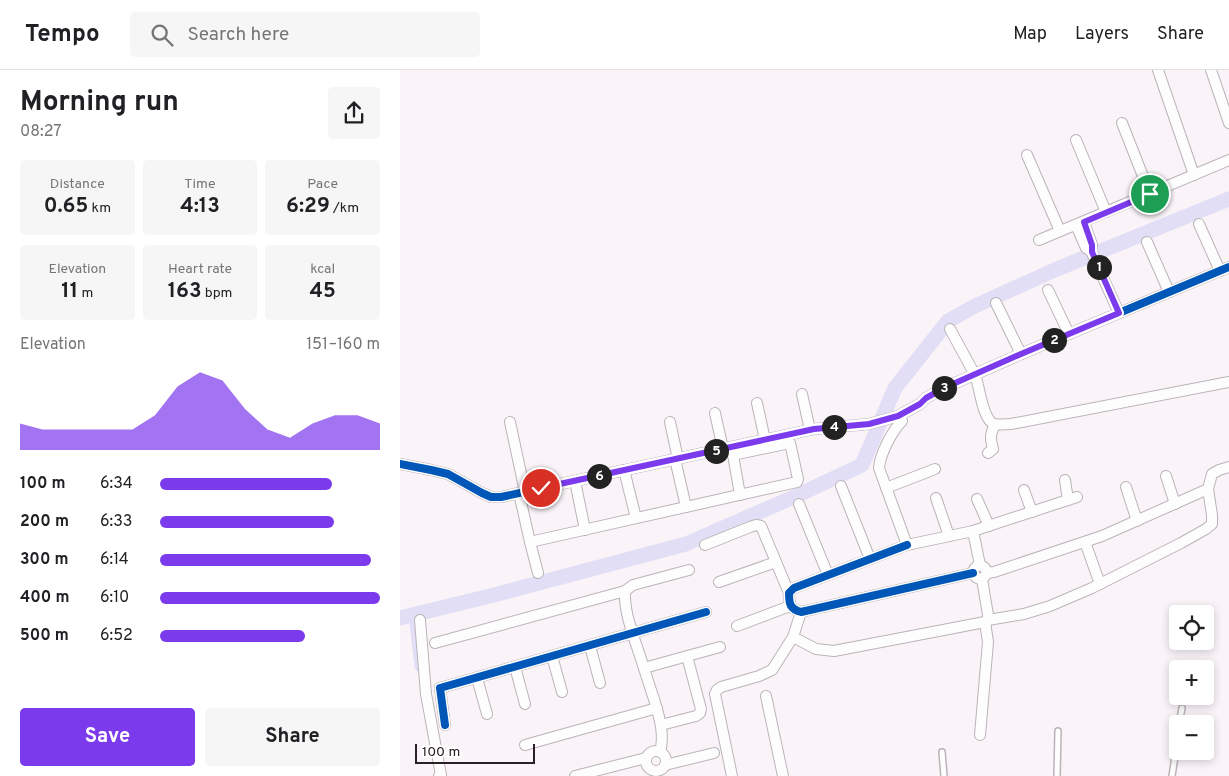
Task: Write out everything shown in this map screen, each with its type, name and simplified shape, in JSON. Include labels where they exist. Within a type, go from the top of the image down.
[{"type":"street","points":[[1158,70],[1194,175]]},
{"type":"street","points":[[1211,70],[1226,103],[1229,123]]},
{"type":"street","points":[[1122,123],[1150,194]]},
{"type":"street","points":[[1076,140],[1106,212]]},
{"type":"street","points":[[1027,155],[1060,232]]},
{"type":"street","points":[[1039,240],[1229,160]]},
{"type":"street","points":[[1080,223],[1086,248],[1093,255],[1119,313]]},
{"type":"street","points":[[729,450],[810,430],[869,424],[900,418],[926,398],[946,387],[1224,269],[1199,224]]},
{"type":"street","points":[[1147,242],[1169,292]]},
{"type":"street","points":[[1048,290],[1069,334]]},
{"type":"street","points":[[996,303],[1021,354]]},
{"type":"street","points":[[950,328],[979,383],[984,413],[989,420],[996,424],[1011,424],[1229,382]]},
{"type":"street","points":[[802,394],[810,430]]},
{"type":"street","points":[[757,403],[765,440]]},
{"type":"street","points":[[715,413],[729,450],[740,495]]},
{"type":"street","points":[[900,418],[879,462],[879,468],[907,545]]},
{"type":"street","points":[[510,422],[530,542],[538,573]]},
{"type":"street","points":[[670,422],[686,507]]},
{"type":"street","points":[[988,453],[993,449],[990,436],[996,424]]},
{"type":"street","points":[[400,464],[448,474],[491,497],[501,497],[676,459],[729,450],[790,443],[798,479],[797,482],[530,542]]},
{"type":"street","points":[[793,637],[816,649],[834,651],[1024,614],[1050,606],[1100,584],[1206,529],[1212,524],[1208,489],[1212,474],[1229,467]]},
{"type":"street","points":[[886,488],[935,468]]},
{"type":"street","points":[[624,470],[636,518]]},
{"type":"street","points":[[1166,476],[1175,504]]},
{"type":"street","points":[[789,593],[794,588],[907,545],[973,531],[1072,499],[1065,480]]},
{"type":"street","points":[[575,481],[585,530]]},
{"type":"street","points":[[841,486],[870,559]]},
{"type":"street","points":[[1126,487],[1137,521]]},
{"type":"street","points":[[705,545],[750,527],[761,526],[789,593],[790,606],[801,612],[981,573],[994,572],[1102,536],[1208,489]]},
{"type":"street","points":[[1024,490],[1032,512]]},
{"type":"street","points":[[936,498],[949,536]]},
{"type":"street","points":[[977,499],[989,526]]},
{"type":"street","points":[[799,504],[828,575]]},
{"type":"street","points":[[973,531],[981,573],[988,642],[980,735]]},
{"type":"street","points":[[1085,542],[1100,584]]},
{"type":"street","points":[[719,582],[776,562]]},
{"type":"street","points":[[435,643],[625,591],[633,585],[689,570]]},
{"type":"street","points":[[625,591],[624,601],[657,708],[663,735],[660,752]]},
{"type":"street","points":[[737,626],[790,606]]},
{"type":"street","points":[[445,725],[440,688],[706,612]]},
{"type":"street","points":[[732,776],[715,694],[721,687],[772,670],[793,637],[801,612]]},
{"type":"street","points":[[420,620],[426,694],[440,776]]},
{"type":"street","points":[[590,646],[600,683]]},
{"type":"street","points":[[644,668],[720,647]]},
{"type":"street","points":[[552,656],[562,692]]},
{"type":"street","points":[[661,726],[696,716],[700,713],[701,709],[687,656]]},
{"type":"street","points":[[515,667],[525,704]]},
{"type":"street","points":[[477,678],[487,714]]},
{"type":"street","points":[[766,696],[783,776]]},
{"type":"street","points":[[525,745],[657,708]]},
{"type":"street","points":[[665,765],[664,756],[660,752],[654,751],[649,753],[646,758],[645,764],[653,774],[660,771],[665,765],[714,753]]},
{"type":"street","points":[[575,776],[646,758]]},
{"type":"lane","points":[[1181,715],[1182,708]]},
{"type":"lane","points":[[1057,776],[1058,731]]},
{"type":"lane","points":[[942,752],[944,776]]},
{"type":"lane","points":[[1172,776],[1174,760]]},
{"type":"waterway","points":[[400,618],[686,544],[862,465],[895,388],[948,321],[975,306],[1057,269],[1229,199]]},
{"type":"waterway","points":[[413,615],[419,667]]},
{"type":"cycle path","points":[[400,464],[448,474],[491,497],[501,497],[814,429],[869,424],[898,416],[946,387],[1229,267]]},
{"type":"cycle path","points":[[907,545],[794,588],[789,593],[791,606],[801,612],[973,573]]},
{"type":"cycle path","points":[[445,725],[440,688],[706,612]]},
{"type":"route","points":[[541,488],[814,429],[869,424],[898,416],[908,412],[926,398],[946,387],[1119,313],[1092,252],[1092,245],[1084,222],[1150,194]]}]
